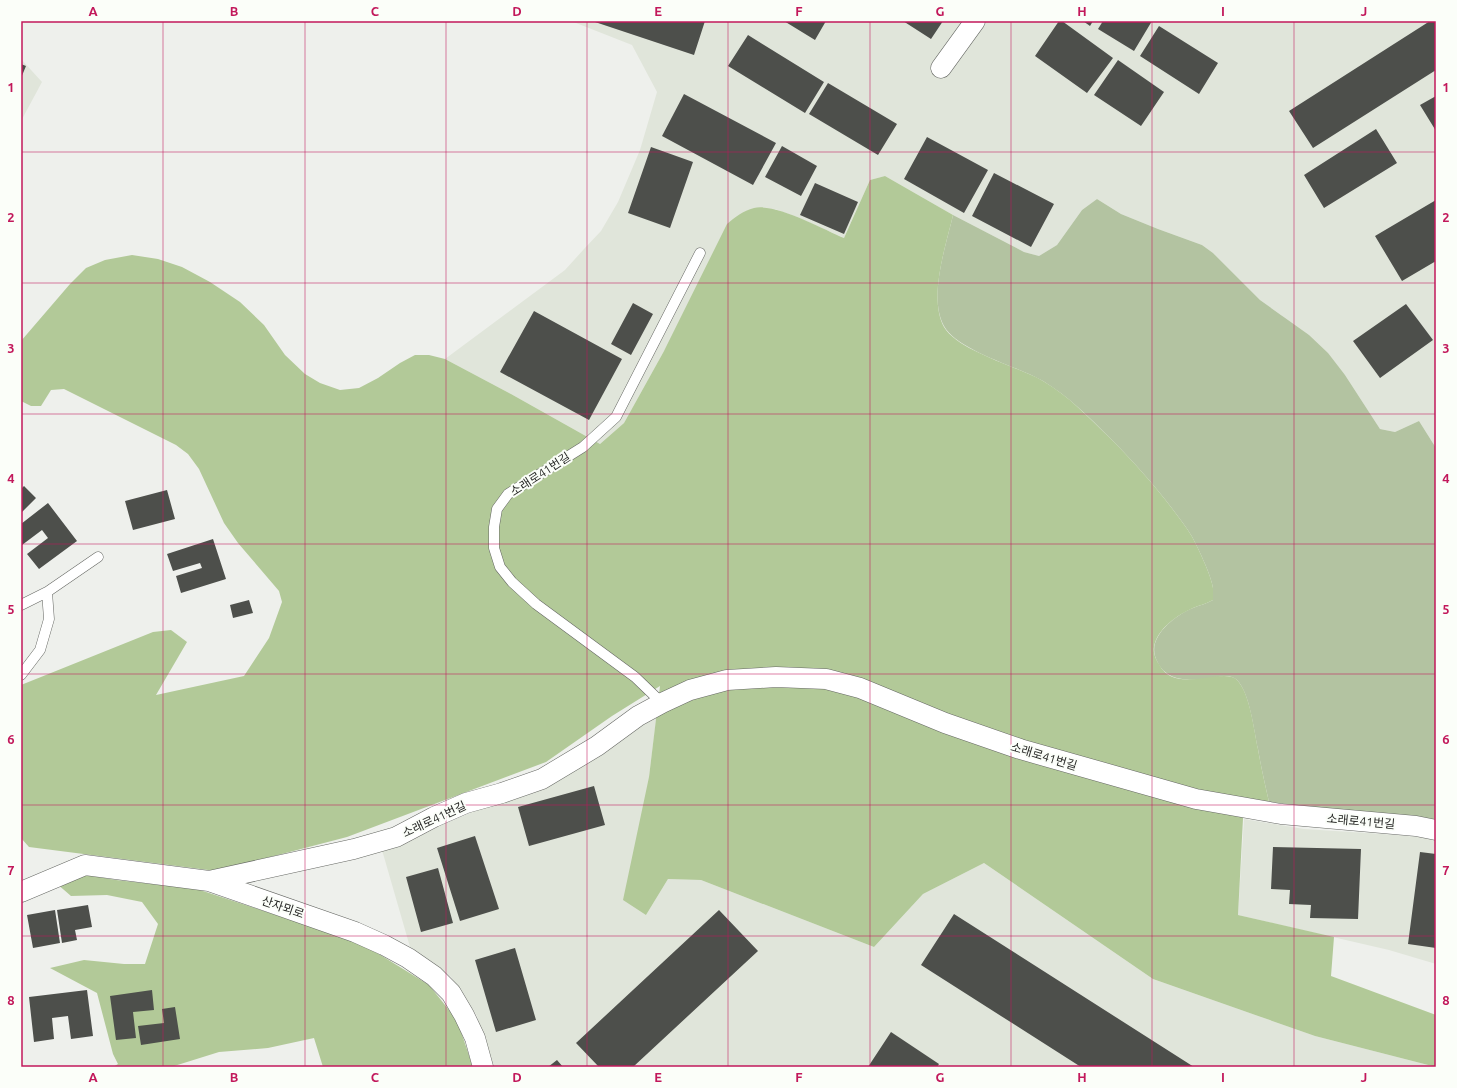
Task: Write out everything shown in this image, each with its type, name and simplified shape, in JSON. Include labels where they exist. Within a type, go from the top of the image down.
[{"type":"street","points":[[941,68],[975,21]]},
{"type":"street","name":"소래로41번길","points":[[209,881],[354,850],[396,838],[434,817],[466,804],[542,779],[597,746],[638,716],[690,690],[727,680],[776,677],[826,679],[860,688],[945,723],[1020,749],[1196,799],[1281,814],[1416,826],[1436,830]]},
{"type":"street","name":"산자뫼로","points":[[21,892],[85,865],[209,881],[355,932],[408,958],[434,976],[451,993],[475,1038],[483,1067]]},
{"type":"lane","name":"소래로41번길","points":[[662,703],[636,677],[536,604],[512,582],[500,567],[494,548],[494,527],[497,509],[508,494],[583,447],[616,417],[700,253]]},
{"type":"lane","points":[[21,605],[47,592],[98,557]]},
{"type":"lane","points":[[21,675],[40,650],[49,619],[47,592]]},
{"type":"shaded area","points":[[571,21],[1436,21],[1436,448],[1419,421],[1395,432],[1380,429],[1345,375],[1281,315],[1260,300],[1213,253],[1202,245],[1121,214],[1097,199],[1082,210],[1057,245],[1039,256],[1024,252],[953,215],[885,176],[870,180],[844,238],[775,209],[664,351],[624,423],[600,444],[445,359],[565,270],[601,231],[618,202],[640,150],[657,92],[632,45]]},
{"type":"shaded area","points":[[21,59],[42,82],[21,121]]},
{"type":"shaded area","points":[[657,712],[649,777],[646,915],[668,879],[701,880],[874,947],[923,894],[984,863],[1153,979],[1315,1036],[1436,1067],[491,1067],[477,1016],[451,977],[410,947],[382,850],[556,777]]},
{"type":"shaded area","points":[[1244,819],[1304,829],[1436,839],[1436,964],[1389,950],[1238,915]]},
{"type":"green space","points":[[885,176],[953,215],[943,256],[938,287],[940,315],[944,327],[951,336],[975,351],[1032,375],[1061,393],[1119,447],[1153,485],[1186,527],[1194,540],[1212,583],[1213,600],[1187,611],[1169,623],[1159,634],[1154,647],[1154,652],[1157,660],[1166,673],[1176,678],[1198,679],[1221,676],[1230,677],[1237,680],[1248,703],[1269,802],[1244,799],[1238,915],[1334,937],[1331,976],[1436,1015],[1436,1067],[1315,1036],[1153,979],[984,863],[923,894],[874,947],[701,880],[668,879],[646,915],[623,900],[649,777],[660,686],[612,716],[546,762],[347,837],[216,871],[29,847],[21,838],[21,685],[153,632],[171,630],[187,642],[156,695],[244,676],[269,638],[282,602],[279,591],[238,543],[224,523],[199,469],[188,454],[176,445],[64,389],[51,390],[41,406],[31,406],[21,401],[21,341],[70,284],[86,268],[105,260],[132,255],[158,259],[182,267],[210,282],[240,302],[264,325],[285,355],[305,374],[320,383],[340,390],[359,388],[415,355],[429,355],[445,359],[600,444],[624,423],[664,351],[727,224],[746,211],[763,207],[787,213],[844,238],[870,180]]},
{"type":"green space","points":[[1097,199],[1121,214],[1202,245],[1213,253],[1260,300],[1309,335],[1328,353],[1345,375],[1380,429],[1395,432],[1419,421],[1436,448],[1436,821],[1269,802],[1248,703],[1237,680],[1230,676],[1199,680],[1176,678],[1163,670],[1155,656],[1154,648],[1156,641],[1165,627],[1186,611],[1213,600],[1213,588],[1210,576],[1188,530],[1161,495],[1119,447],[1070,400],[1032,375],[989,357],[962,343],[951,335],[944,326],[938,301],[938,286],[943,256],[953,215],[1024,252],[1039,256],[1057,245],[1082,210]]},
{"type":"green space","points":[[81,874],[116,880],[197,889],[361,943],[429,985],[457,1020],[473,1067],[323,1067],[314,1038],[268,1048],[219,1052],[171,1067],[113,1067],[118,1064],[113,1054],[97,993],[50,968],[84,960],[124,964],[145,964],[158,924],[142,902],[107,895],[71,896],[56,883]]},
{"type":"building","points":[[592,21],[705,21],[694,55]]},
{"type":"building","points":[[784,21],[826,21],[815,40]]},
{"type":"building","points":[[903,21],[943,21],[931,39]]},
{"type":"building","points":[[1059,21],[1062,21],[1113,58],[1087,93],[1035,56]]},
{"type":"building","points":[[1083,21],[1093,21],[1090,26]]},
{"type":"building","points":[[1103,21],[1152,21],[1134,51],[1098,29]]},
{"type":"building","points":[[1430,21],[1436,21],[1436,70],[1313,148],[1289,111]]},
{"type":"building","points":[[1159,26],[1218,63],[1199,94],[1140,56]]},
{"type":"building","points":[[748,35],[824,82],[805,113],[728,66]]},
{"type":"building","points":[[1118,60],[1164,92],[1141,126],[1094,95]]},
{"type":"building","points":[[21,64],[26,66],[21,78]]},
{"type":"building","points":[[828,83],[897,124],[878,155],[809,114]]},
{"type":"building","points":[[684,94],[776,143],[753,185],[662,136]]},
{"type":"building","points":[[1436,96],[1436,131],[1420,105]]},
{"type":"building","points":[[1376,129],[1397,163],[1324,208],[1304,175]]},
{"type":"building","points":[[927,137],[988,170],[964,213],[904,179]]},
{"type":"building","points":[[782,146],[817,166],[801,196],[765,177]]},
{"type":"building","points":[[651,147],[693,162],[670,228],[628,213]]},
{"type":"building","points":[[994,173],[1054,204],[1031,247],[972,216]]},
{"type":"building","points":[[815,183],[858,202],[844,234],[800,215]]},
{"type":"building","points":[[1436,200],[1436,261],[1402,281],[1375,236]]},
{"type":"building","points":[[633,303],[653,314],[631,355],[611,344]]},
{"type":"building","points":[[1406,304],[1433,340],[1380,378],[1353,341]]},
{"type":"building","points":[[534,311],[622,359],[589,420],[500,372]]},
{"type":"building","points":[[24,486],[36,498],[21,513],[21,489]]},
{"type":"building","points":[[167,490],[175,519],[133,530],[125,501]]},
{"type":"building","points":[[48,503],[77,541],[39,569],[27,554],[48,538],[42,530],[22,545],[21,524]]},
{"type":"building","points":[[213,539],[226,579],[181,593],[176,576],[202,568],[200,563],[173,571],[167,554]]},
{"type":"building","points":[[249,600],[253,613],[233,618],[230,605]]},
{"type":"building","points":[[594,786],[605,825],[529,846],[518,807]]},
{"type":"building","points":[[475,836],[499,909],[460,921],[437,848]]},
{"type":"building","points":[[1273,847],[1361,849],[1358,919],[1310,918],[1311,905],[1289,904],[1290,890],[1271,889]]},
{"type":"building","points":[[1420,852],[1436,854],[1436,948],[1408,944]]},
{"type":"building","points":[[438,868],[453,923],[421,932],[406,877]]},
{"type":"building","points":[[88,905],[92,927],[75,930],[77,940],[62,943],[57,910]]},
{"type":"building","points":[[55,910],[60,943],[33,948],[27,915]]},
{"type":"building","points":[[719,910],[758,951],[633,1067],[599,1067],[576,1043]]},
{"type":"building","points":[[954,914],[1194,1067],[1081,1067],[921,965]]},
{"type":"building","points":[[515,948],[536,1020],[496,1032],[475,960]]},
{"type":"building","points":[[87,990],[93,1036],[71,1039],[68,1016],[52,1018],[54,1039],[34,1042],[29,997]]},
{"type":"building","points":[[152,990],[154,1010],[133,1012],[136,1038],[116,1040],[110,996]]},
{"type":"building","points":[[175,1007],[180,1039],[141,1045],[138,1026],[164,1023],[162,1009]]},
{"type":"building","points":[[891,1032],[939,1064],[937,1067],[868,1067]]},
{"type":"building","points":[[557,1060],[563,1067],[548,1067]]}]
